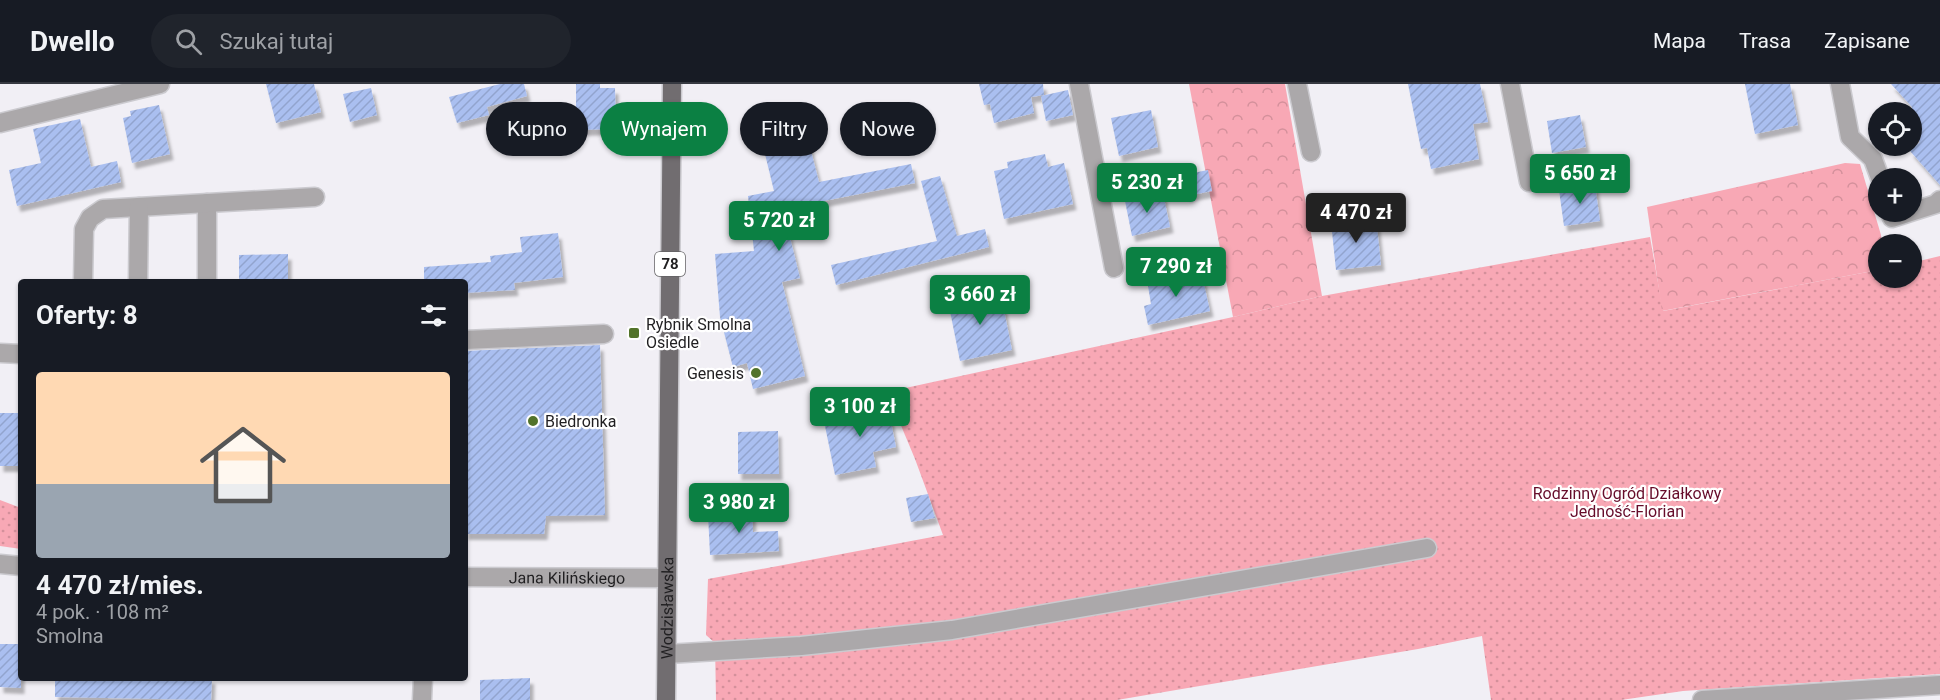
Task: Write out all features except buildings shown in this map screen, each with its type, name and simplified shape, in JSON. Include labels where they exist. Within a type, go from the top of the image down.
[{"type":"main road","name":"Wodzisławska","points":[[666,700],[672,84]]},
{"type":"street","points":[[0,123],[160,84]]},
{"type":"street","points":[[1079,84],[1114,268]]},
{"type":"street","points":[[1297,84],[1311,152]]},
{"type":"street","points":[[1510,84],[1529,182]]},
{"type":"street","points":[[1840,84],[1850,137],[1874,159],[1877,168]]},
{"type":"street","points":[[83,279],[84,229],[90,218],[103,208],[315,197]]},
{"type":"street","points":[[1922,208],[1936,204],[1940,200]]},
{"type":"street","points":[[207,203],[207,279]]},
{"type":"street","points":[[138,279],[139,207]]},
{"type":"street","points":[[468,340],[604,334]]},
{"type":"street","points":[[0,353],[18,354]]},
{"type":"street","points":[[667,654],[801,646],[952,630],[1427,548]]},
{"type":"street","points":[[0,564],[18,566]]},
{"type":"street","name":"Jana Kilińskiego","points":[[468,577],[668,578]]},
{"type":"street","points":[[422,700],[423,681]]},
{"type":"street","points":[[1702,700],[1940,685]]},
{"type":"green space","points":[[1189,84],[1285,84],[1322,296],[1233,317]]},
{"type":"green space","points":[[1845,163],[1860,164],[1868,191],[1868,222],[1877,222],[1881,234],[1868,234],[1868,272],[1662,311],[1647,207]]},
{"type":"green space","name":"Rodzinny Ogród Działkowy Jedność-Florian","points":[[1650,237],[1663,311],[1868,272],[1868,288],[1922,288],[1922,260],[1940,256],[1940,674],[1683,691],[1621,700],[1491,700],[1482,636],[1117,700],[716,700],[715,643],[706,635],[708,579],[943,535],[887,392],[1322,296]]},
{"type":"green space","points":[[0,500],[18,507],[18,549],[0,546]]},
{"type":"place","name":"Rybnik Smolna Osiedle","points":[[634,333]]},
{"type":"place","name":"Genesis","points":[[756,373]]},
{"type":"place","name":"Biedronka","points":[[533,421]]}]
